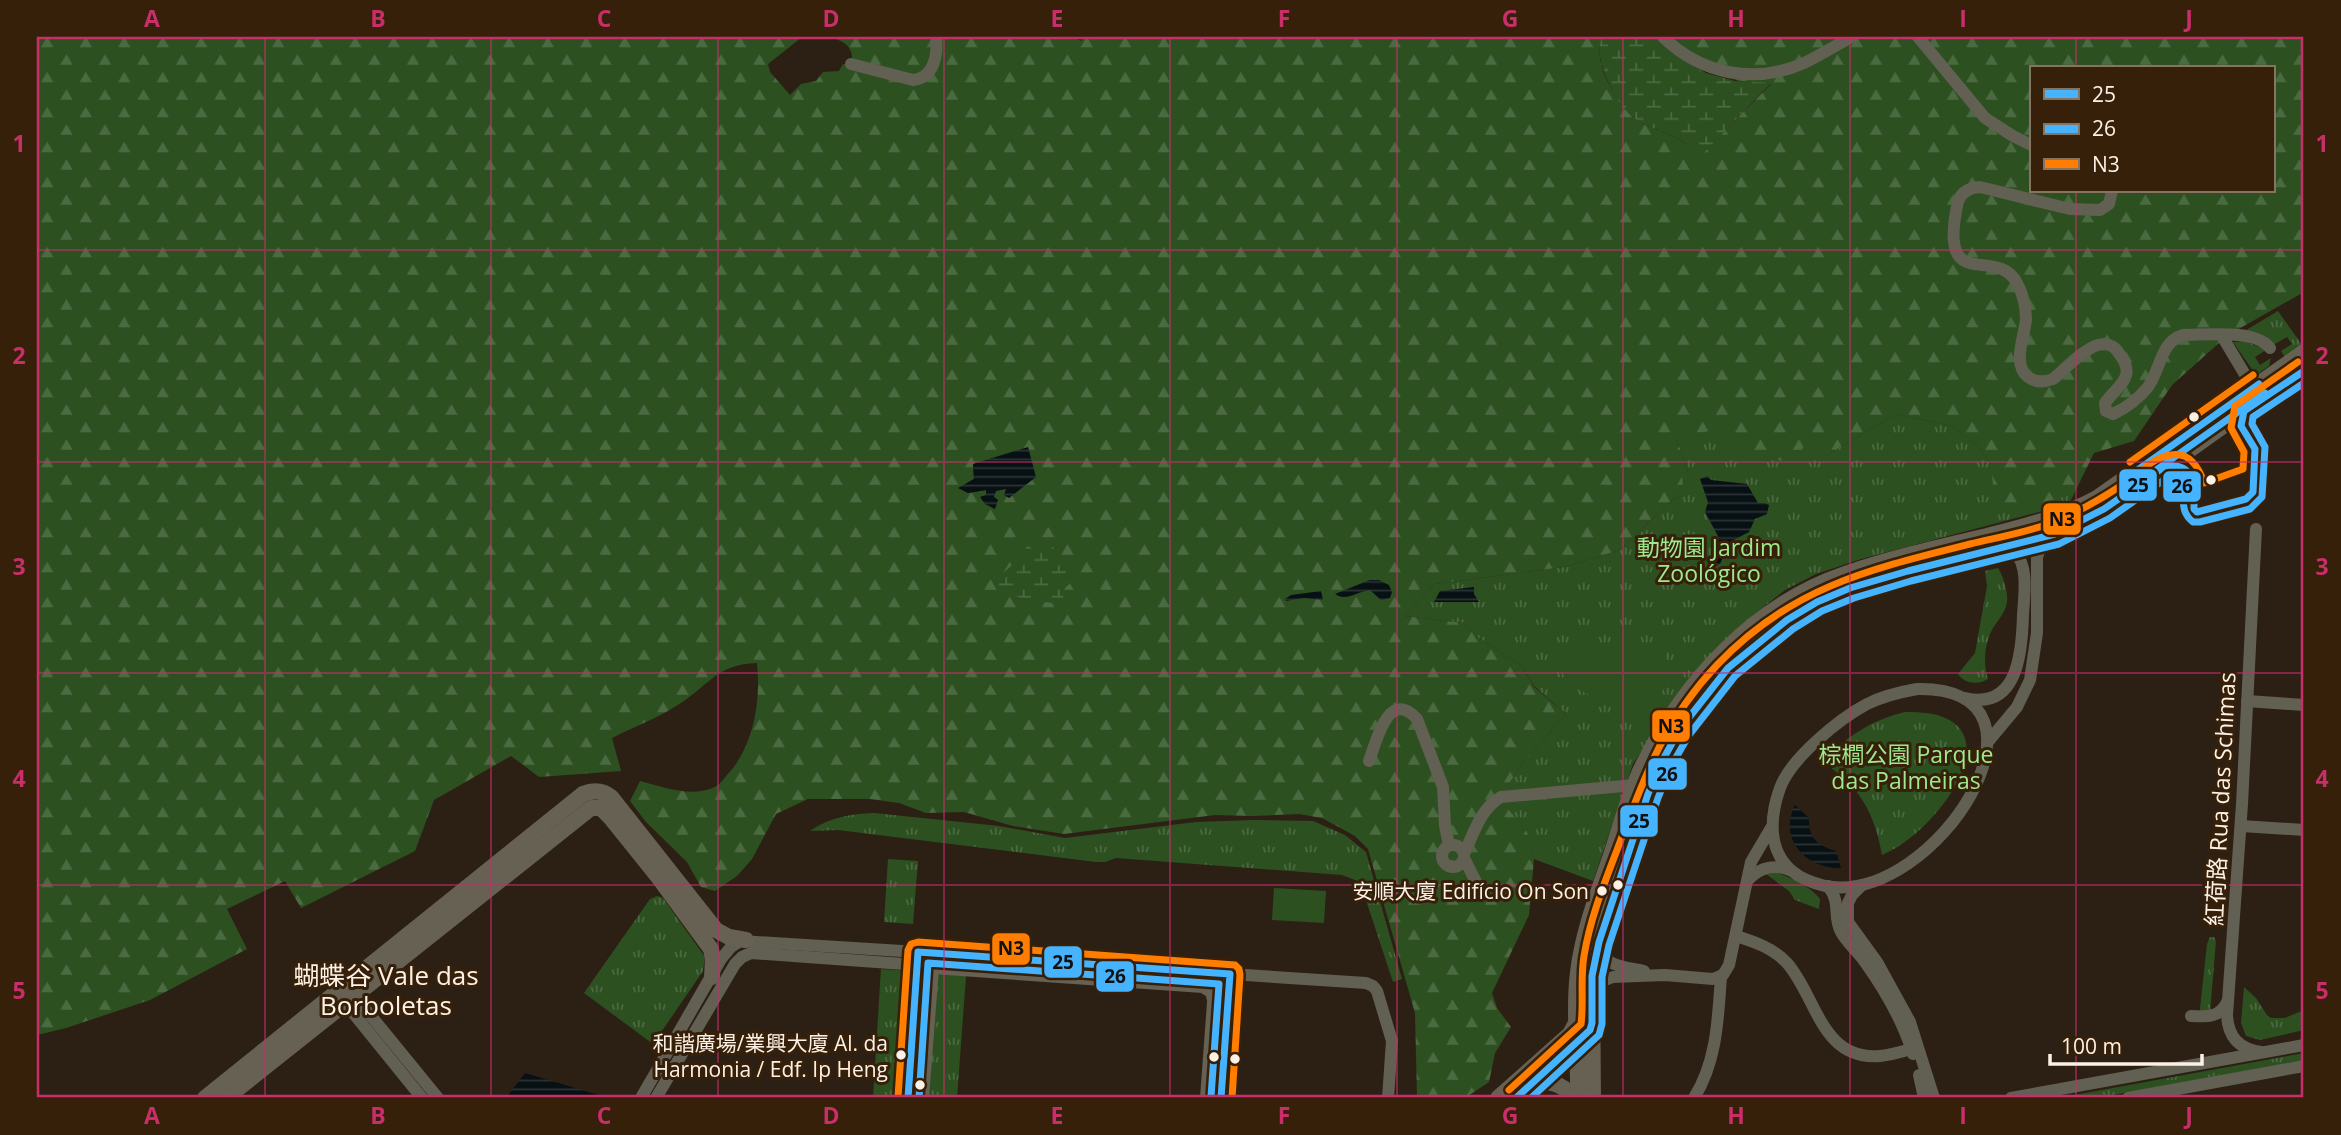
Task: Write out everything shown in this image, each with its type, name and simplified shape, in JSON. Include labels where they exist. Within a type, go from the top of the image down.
[{"type":"street","points":[[851,64],[918,80],[928,73],[935,62],[936,37]]},
{"type":"street","points":[[1664,37],[1689,58],[1710,68],[1744,75],[1774,72],[1804,63],[1852,37]]},
{"type":"street","points":[[1918,37],[1985,118],[2030,144]]},
{"type":"street","points":[[2112,192],[2109,204],[2100,210],[2070,209],[1980,187],[1966,191],[1957,202],[1953,237],[1955,251],[1965,261],[2004,270],[2012,276],[2022,295],[2026,317],[2020,363],[2026,376],[2032,380],[2047,382],[2095,346],[2110,345],[2116,348],[2126,364],[2127,372],[2122,385],[2105,403],[2106,411],[2113,414],[2148,387],[2161,364],[2165,348],[2176,337],[2257,338],[2276,356]]},
{"type":"street","points":[[2222,336],[2253,388]]},
{"type":"street","points":[[1593,1098],[1592,1061],[1577,975],[1585,936],[1634,785],[1664,728],[1702,675],[1738,638],[1791,599],[1842,575],[2041,522],[2080,508],[2253,388],[2276,356],[2304,352]]},
{"type":"street","points":[[1575,1098],[1577,1043],[1592,995],[1592,976],[1599,942],[1623,863],[1661,762],[1680,729],[1728,668],[1787,620],[1828,597],[1885,578],[2054,534],[2088,519],[2304,371]]},
{"type":"street","name":"紅荷路 Rua das Schimas","points":[[2256,529],[2228,1027],[2239,1045],[2249,1051],[2261,1052]]},
{"type":"street","points":[[1987,743],[2017,707],[2030,680],[2037,633],[2037,556],[2042,542],[2054,534]]},
{"type":"street","points":[[1862,886],[1842,888],[1810,882],[1791,870],[1777,852],[1772,835],[1776,799],[1785,777],[1806,753],[1847,717],[1866,705],[1903,691],[1933,689],[1979,701],[1998,694],[2012,679],[2019,660],[2024,611],[2023,568],[2015,552],[2000,548]]},
{"type":"street","points":[[1934,1098],[1910,1022],[1885,975],[1848,922],[1848,903],[1862,886],[1894,871],[1931,846],[1965,807],[1977,786],[1984,765],[1986,731],[1980,713],[1965,698]]},
{"type":"street","points":[[2247,701],[2304,705]]},
{"type":"street","points":[[1369,761],[1385,718],[1395,711],[1413,715],[1443,787],[1450,845]]},
{"type":"street","points":[[1478,886],[1464,856],[1457,845],[1450,845],[1442,853],[1444,863],[1454,867],[1460,864],[1464,856],[1484,811],[1491,803],[1501,797],[1634,785]]},
{"type":"street","points":[[226,1098],[583,794],[600,791],[611,797],[716,930],[729,937],[925,959],[1203,985],[1213,991],[1215,1000]]},
{"type":"street","points":[[205,1098],[346,994],[587,809],[594,807],[601,808],[610,817],[698,929],[712,954],[712,977]]},
{"type":"street","points":[[1694,1098],[1706,1078],[1716,1037],[1721,976],[1729,965],[1752,859],[1765,841],[1773,821]]},
{"type":"street","points":[[2241,826],[2304,830]]},
{"type":"street","points":[[1748,880],[1764,868],[1791,870]]},
{"type":"street","points":[[1828,886],[1836,899],[1840,931],[1883,989],[1912,1049],[1924,1098]]},
{"type":"street","points":[[1736,936],[1761,944],[1786,962],[1827,1033],[1836,1043],[1861,1055],[1872,1056],[1912,1049]]},
{"type":"street","points":[[641,1098],[728,950],[746,940]]},
{"type":"street","points":[[1599,942],[1599,949],[1607,961],[1614,964],[1665,975],[1710,979],[1721,976]]},
{"type":"street","points":[[656,1098],[735,964],[741,957],[751,953],[1223,973],[1367,983],[1378,993],[1392,1041],[1388,1098]]},
{"type":"street","points":[[908,1098],[925,959]]},
{"type":"street","points":[[921,1098],[925,959]]},
{"type":"street","points":[[1208,1098],[1215,1000],[1223,973]]},
{"type":"street","points":[[1221,1098],[1223,973]]},
{"type":"street","points":[[1592,995],[1600,982],[1606,979],[1665,975]]},
{"type":"street","points":[[346,994],[422,1098]]},
{"type":"street","points":[[346,994],[438,1098]]},
{"type":"street","points":[[2191,1016],[2215,1016],[2226,1007],[2229,1000]]},
{"type":"street","points":[[1498,1098],[1585,1022]]},
{"type":"street","points":[[1557,1045],[1564,1042],[1577,1043],[1586,1048],[1592,1061]]},
{"type":"street","points":[[1522,1093],[1577,1043]]},
{"type":"street","points":[[2011,1098],[2304,1045]]},
{"type":"street","points":[[2128,1098],[2165,1095],[2304,1066]]},
{"type":"street","points":[[1522,1093],[1535,1084],[1554,1083],[1575,1098]]},
{"type":"green space","points":[[37,37],[802,37],[768,64],[770,72],[790,95],[801,84],[816,81],[823,72],[839,71],[843,64],[851,64],[850,49],[838,40],[827,37],[1073,37],[1081,41],[1084,37],[1602,37],[1600,59],[1603,71],[1623,107],[1640,122],[1687,144],[1698,158],[1771,84],[1737,80],[1708,72],[1681,58],[1655,37],[2304,37],[2304,292],[2228,335],[2172,385],[2134,441],[2094,453],[2069,504],[2071,495],[1996,515],[1991,464],[1978,446],[1952,426],[1896,414],[1827,455],[1804,446],[1793,464],[1758,454],[1734,453],[1745,448],[1742,435],[1721,437],[1720,429],[1676,437],[1688,471],[1682,475],[1684,496],[1673,499],[1620,550],[1564,567],[1435,584],[1404,616],[1464,623],[1477,637],[1522,666],[1534,687],[1566,714],[1522,764],[1499,798],[1527,832],[1534,859],[1529,915],[1492,993],[1497,1008],[1511,1027],[1495,1053],[1489,1082],[1465,1098],[1425,1098],[1417,1095],[1415,1013],[1368,849],[1355,836],[1322,818],[1299,814],[1215,815],[1064,834],[1013,826],[964,812],[926,813],[899,803],[870,799],[808,799],[776,814],[752,859],[737,876],[715,891],[701,887],[687,862],[646,822],[630,801],[640,781],[687,792],[706,790],[721,782],[744,751],[754,722],[758,692],[757,663],[743,664],[722,672],[668,711],[612,738],[621,771],[539,777],[511,756],[434,800],[415,851],[301,908],[285,881],[227,909],[247,949],[150,1000],[37,1035]],"holes":[[[973,464],[1035,477],[1007,492],[1006,488],[996,491],[993,497],[998,500],[994,509],[981,497],[986,495],[986,490],[968,493],[959,488],[974,479]],[[1370,580],[1390,598],[1381,599],[1370,590],[1336,594]]]},
{"type":"green space","points":[[1602,37],[1655,37],[1685,61],[1706,73],[1735,81],[1771,83],[1698,159],[1680,139],[1640,122],[1622,105],[1602,64],[1599,49]]},
{"type":"green space","points":[[2278,311],[2302,345],[2285,357],[2281,351],[2292,344],[2287,337],[2273,345],[2243,332]]},
{"type":"green space","points":[[2245,341],[2266,350],[2255,357],[2260,365],[2271,358],[2269,366],[2256,375],[2233,342]]},
{"type":"green space","name":"動物園 Jardim Zoológico","points":[[1666,372],[1762,428],[1827,455],[1896,414],[1952,426],[1978,446],[1991,464],[2071,495],[2069,504],[1861,559],[1816,574],[1785,590],[1762,608],[1724,641],[1658,726],[1633,764],[1593,881],[1534,859],[1526,831],[1498,798],[1522,764],[1566,714],[1534,686],[1522,666],[1477,637],[1464,623],[1404,616],[1435,584],[1564,567],[1620,550],[1673,499],[1683,496],[1682,474],[1688,471],[1676,437]]},
{"type":"green space","points":[[1033,541],[1047,541],[1075,572],[1075,579],[1065,588],[1062,603],[1026,599],[1007,593],[994,585]]},
{"type":"green space","points":[[1998,568],[2004,580],[2007,604],[1987,644],[1985,665],[1988,679],[1976,683],[1968,682],[1958,674],[1975,653],[1987,586],[1985,571]]},
{"type":"green space","points":[[1592,642],[1642,652],[1659,645],[1665,655],[1667,674],[1662,692],[1646,720],[1590,695],[1565,677],[1560,661],[1568,648]]},
{"type":"green space","name":"棕櫚公園 Parque das Palmeiras","points":[[1905,712],[1941,716],[1961,730],[1967,749],[1961,773],[1948,798],[1928,822],[1905,842],[1882,855],[1875,826],[1863,801],[1846,780],[1822,762],[1860,731],[1882,719]]},
{"type":"green space","points":[[874,813],[999,826],[1065,838],[1196,822],[1313,821],[1345,835],[1366,852],[1402,979],[1393,982],[1360,882],[1342,875],[1116,858],[1096,862],[838,830],[810,831],[841,817]]},
{"type":"green space","points":[[888,859],[918,861],[913,924],[884,922]]},
{"type":"green space","points":[[1774,872],[1811,890],[1820,899],[1819,909],[1795,900],[1789,891],[1766,874]]},
{"type":"green space","points":[[1274,888],[1326,891],[1324,923],[1272,920]]},
{"type":"green space","points":[[657,896],[663,898],[705,957],[703,971],[653,1044],[584,993],[650,899]]},
{"type":"green space","points":[[2210,937],[2214,937],[2216,941],[2210,1012],[2201,1014],[2207,944]]},
{"type":"green space","points":[[881,969],[911,971],[903,1098],[873,1098]]},
{"type":"green space","points":[[936,974],[966,976],[957,1098],[926,1098]]},
{"type":"green space","points":[[2244,987],[2271,1018],[2285,1018],[2304,1010],[2304,1030],[2260,1040],[2246,1036],[2241,1023]]},
{"type":"green space","points":[[2304,1053],[2304,1060],[2096,1098],[2058,1098]]},
{"type":"shaded area","points":[[1028,447],[1036,477],[1009,498],[1004,495],[1006,489],[996,491],[994,497],[998,500],[995,509],[985,504],[980,497],[986,495],[986,490],[968,493],[958,488],[974,479],[973,464]]},
{"type":"shaded area","points":[[1708,476],[1711,480],[1747,484],[1758,503],[1769,505],[1767,514],[1755,519],[1749,532],[1726,544],[1722,543],[1716,551],[1724,555],[1716,566],[1712,551],[1719,538],[1705,512],[1708,502],[1700,479]]},
{"type":"shaded area","points":[[1370,580],[1379,580],[1389,585],[1392,592],[1390,598],[1381,600],[1370,590],[1348,597],[1335,594]]},
{"type":"shaded area","points":[[1474,587],[1474,594],[1479,602],[1434,602],[1440,591]]},
{"type":"shaded area","points":[[1321,591],[1323,600],[1285,599],[1291,595]]},
{"type":"shaded area","points":[[1795,805],[1809,818],[1810,831],[1815,840],[1836,851],[1841,868],[1817,863],[1798,850],[1790,829]]},
{"type":"shaded area","points":[[525,1073],[599,1095],[599,1098],[506,1098]]},
{"type":"transit line","name":"N3","points":[[1509,1090],[1581,1024],[1583,965],[1590,929],[1607,876],[1646,775],[1682,708],[1698,686],[1745,638],[1803,599],[1834,585],[1899,562],[2057,521],[2098,500],[2164,456],[2188,458],[2196,466],[2204,483],[2243,469],[2244,452],[2231,428],[2235,406],[2298,362]]},
{"type":"transit line","name":"25","points":[[1516,1098],[1590,1030],[1592,976],[1599,942],[1648,794],[1680,729],[1728,668],[1787,620],[1817,602],[1850,588],[1908,571],[2055,534],[2104,509],[2164,467],[2174,466],[2187,471],[2193,484],[2194,509],[2197,512],[2246,499],[2253,492],[2255,449],[2241,426],[2244,411],[2304,371]]},
{"type":"transit line","name":"N3","points":[[2130,462],[2253,375]]},
{"type":"transit line","name":"26","points":[[1531,1098],[1599,1035],[1602,1024],[1602,977],[1609,945],[1658,798],[1670,768],[1689,735],[1735,676],[1793,629],[1822,611],[1911,581],[2059,544],[2110,518],[2168,477],[2177,476],[2182,488],[2185,512],[2193,522],[2250,509],[2262,497],[2265,447],[2252,424],[2253,417],[2304,383]]},
{"type":"transit line","name":"25","points":[[2136,471],[2259,384]]},
{"type":"transit line","name":"26","points":[[2142,480],[2265,393]]},
{"type":"transit line","name":"N3","points":[[898,1097],[908,950],[911,944],[918,942],[1235,965],[1240,975],[1232,1098]]},
{"type":"transit line","name":"25","points":[[908,1098],[918,952],[1230,974],[1221,1098]]},
{"type":"transit line","name":"26","points":[[919,1098],[928,963],[1219,984],[1211,1097]]},
{"type":"place","name":"安順大廈 Edifício On Son","points":[[1602,891]]},
{"type":"place","name":"和諧廣場/業興大廈 Al. da Harmonia / Edf. Ip Heng","points":[[901,1055]]},
{"type":"district","name":"蝴蝶谷 Vale das Borboletas","points":[[386,990]]}]
